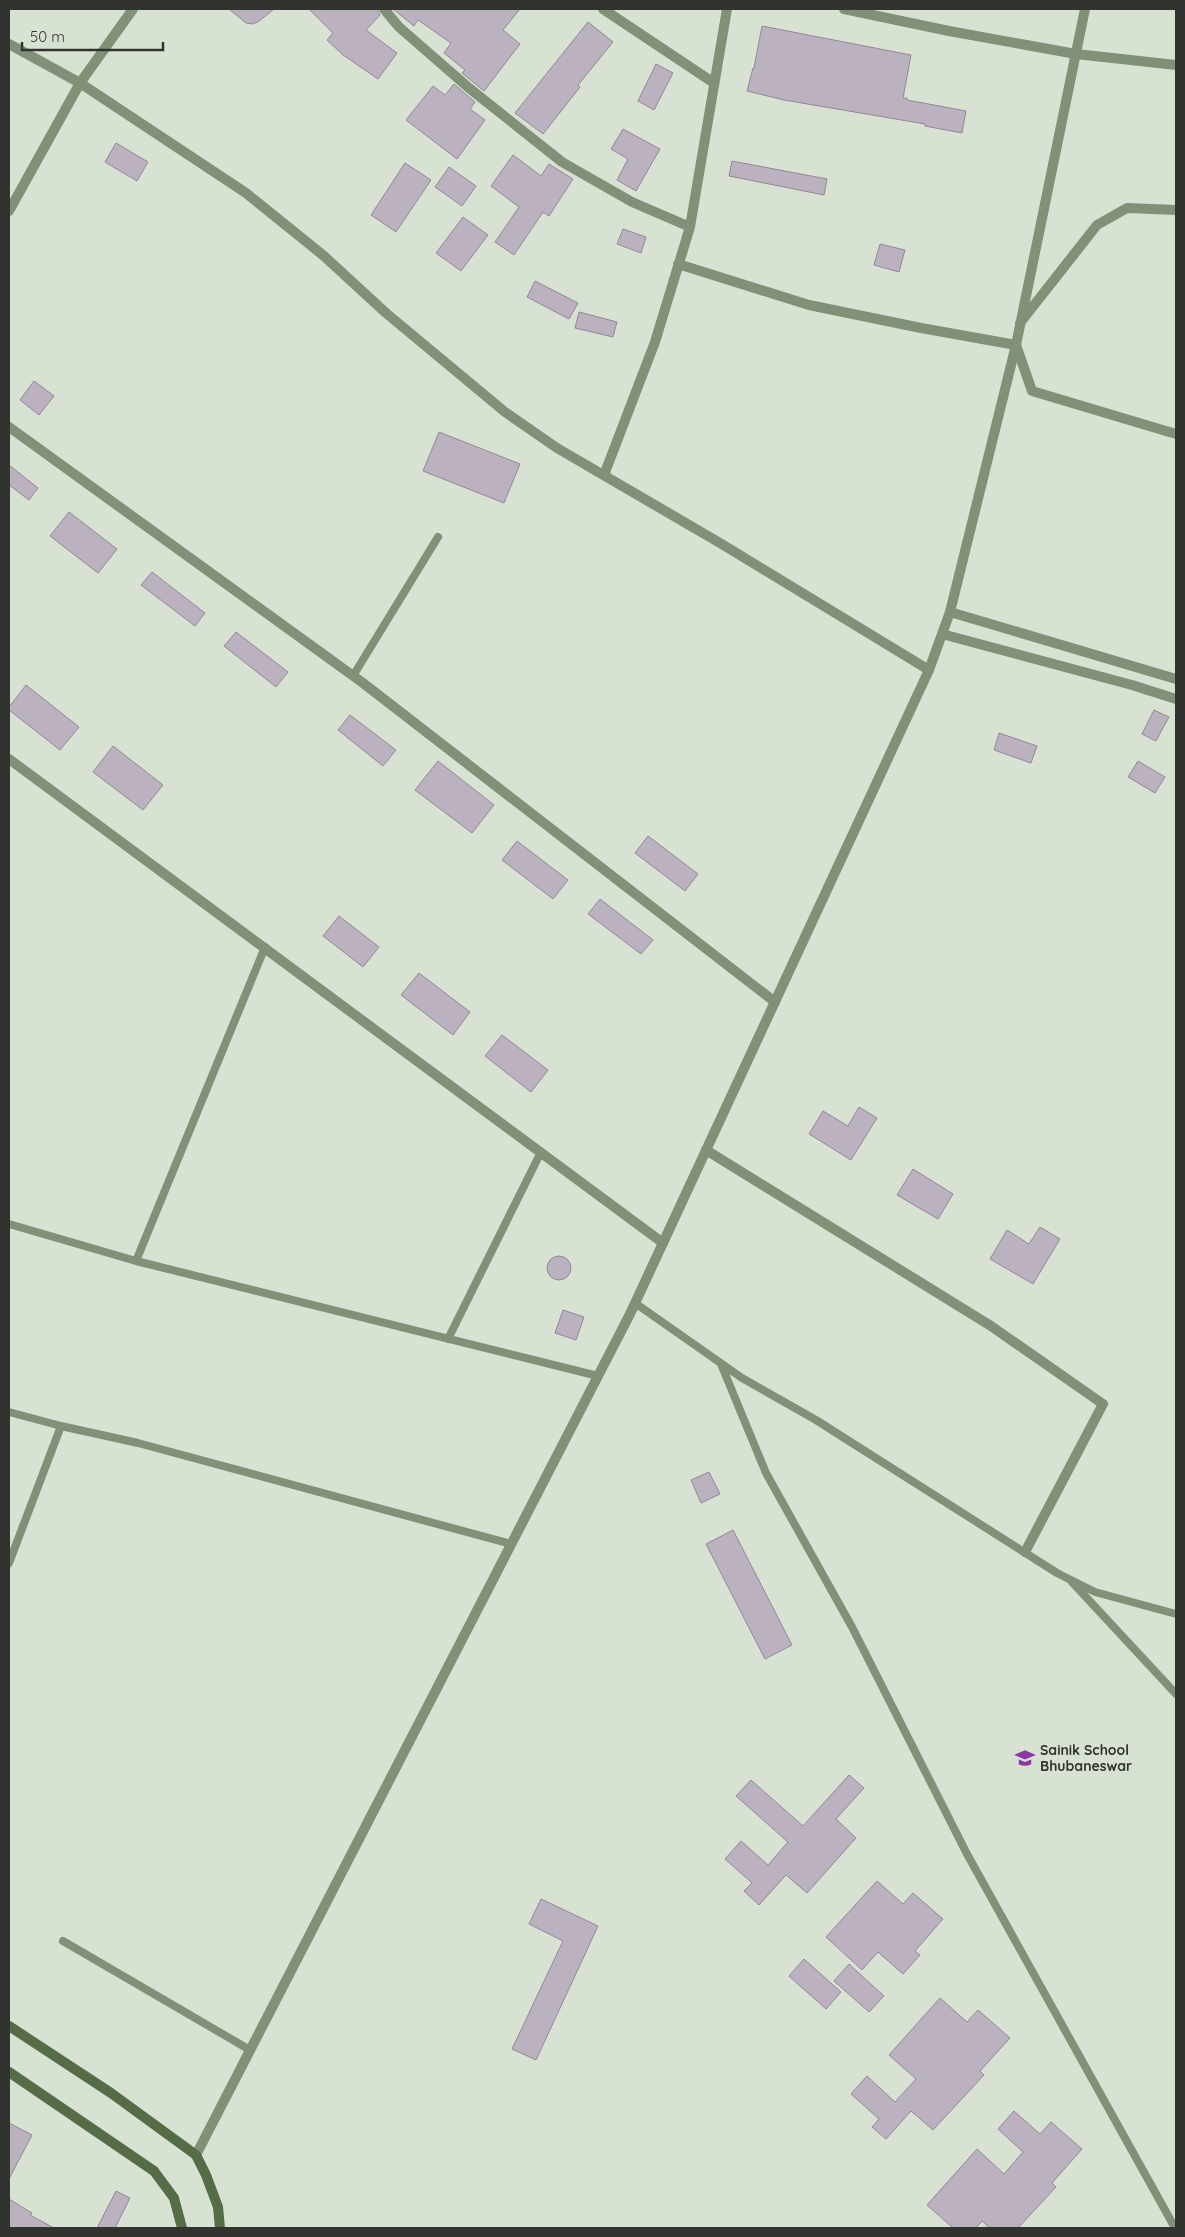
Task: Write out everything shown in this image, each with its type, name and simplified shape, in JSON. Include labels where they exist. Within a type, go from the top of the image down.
[{"type":"main road","points":[[9,2026],[111,2093],[196,2156],[218,2207],[220,2228]]},
{"type":"main road","points":[[9,2074],[154,2171],[174,2198],[182,2228]]},
{"type":"street","points":[[9,212],[80,83],[133,9]]},
{"type":"street","points":[[384,9],[399,27],[469,88],[562,162],[632,202],[690,227]]},
{"type":"street","points":[[603,9],[714,83]]},
{"type":"street","points":[[604,474],[655,342],[690,227],[726,9]]},
{"type":"street","points":[[844,9],[1076,54],[1176,65]]},
{"type":"street","points":[[196,2156],[635,1303],[929,670],[950,612],[1016,345],[1085,9]]},
{"type":"street","points":[[9,44],[80,83],[246,193],[324,256],[386,313],[505,412],[558,448],[720,543],[929,670]]},
{"type":"street","points":[[1020,323],[1097,225],[1127,208],[1176,210]]},
{"type":"street","points":[[678,264],[809,305],[1016,345]]},
{"type":"street","points":[[1016,345],[1032,391],[1176,434]]},
{"type":"street","points":[[9,427],[353,676],[775,1002]]},
{"type":"street","points":[[950,612],[1176,679]]},
{"type":"street","points":[[942,634],[1176,698]]},
{"type":"street","points":[[9,759],[265,947],[540,1154],[663,1243]]},
{"type":"street","points":[[706,1150],[991,1326],[1103,1404],[1025,1552]]},
{"type":"lane","points":[[353,676],[438,537]]},
{"type":"lane","points":[[136,1261],[265,947]]},
{"type":"lane","points":[[448,1339],[540,1154]]},
{"type":"lane","points":[[9,1224],[136,1261],[598,1376]]},
{"type":"lane","points":[[635,1303],[742,1378],[816,1420],[1068,1578],[1095,1592],[1176,1614]]},
{"type":"lane","points":[[721,1364],[766,1473],[852,1628],[967,1854],[1175,2228]]},
{"type":"lane","points":[[9,1412],[138,1443],[511,1544]]},
{"type":"lane","points":[[9,1563],[61,1426]]},
{"type":"lane","points":[[1068,1578],[1176,1694]]},
{"type":"lane","points":[[63,1941],[250,2050]]},
{"type":"building","points":[[229,9],[274,9],[258,22],[252,24],[246,23]]},
{"type":"building","points":[[309,9],[377,9],[380,15],[366,30],[397,53],[378,79],[343,55],[327,40],[333,33]]},
{"type":"building","points":[[393,9],[520,9],[503,30],[520,44],[484,91],[462,73],[465,70],[444,53],[451,43],[418,20],[414,26]]},
{"type":"building","points":[[588,22],[613,42],[578,85],[580,87],[543,134],[515,113]]},
{"type":"building","points":[[762,26],[911,55],[903,98],[966,111],[962,133],[925,126],[925,124],[784,100],[747,91],[754,68]]},
{"type":"building","points":[[656,64],[673,73],[654,110],[638,101]]},
{"type":"building","points":[[454,84],[475,102],[470,109],[485,120],[457,159],[406,120],[433,86],[445,95]]},
{"type":"building","points":[[623,129],[660,149],[636,191],[617,180],[628,159],[611,149]]},
{"type":"building","points":[[116,143],[148,162],[137,181],[105,162]]},
{"type":"building","points":[[513,155],[541,176],[549,164],[573,179],[549,216],[543,212],[514,255],[495,242],[519,207],[491,186]]},
{"type":"building","points":[[732,161],[827,179],[824,195],[729,176]]},
{"type":"building","points":[[405,163],[431,180],[396,232],[371,215]]},
{"type":"building","points":[[449,167],[476,186],[462,206],[435,187]]},
{"type":"building","points":[[463,217],[488,235],[461,271],[436,253]]},
{"type":"building","points":[[623,229],[646,237],[641,253],[617,244]]},
{"type":"building","points":[[880,244],[905,250],[899,272],[874,265]]},
{"type":"building","points":[[535,281],[578,303],[569,319],[527,297]]},
{"type":"building","points":[[579,312],[617,322],[613,337],[575,328]]},
{"type":"building","points":[[34,381],[54,396],[39,415],[20,400]]},
{"type":"building","points":[[439,432],[520,464],[504,503],[423,471]]},
{"type":"building","points":[[9,465],[38,488],[29,500],[9,485]]},
{"type":"building","points":[[69,512],[117,549],[98,573],[50,536]]},
{"type":"building","points":[[152,572],[205,613],[195,626],[141,585]]},
{"type":"building","points":[[236,632],[288,672],[276,687],[224,646]]},
{"type":"building","points":[[26,685],[79,727],[60,750],[9,710],[9,707]]},
{"type":"building","points":[[1154,710],[1169,717],[1156,741],[1142,734]]},
{"type":"building","points":[[350,715],[396,750],[383,766],[338,730]]},
{"type":"building","points":[[999,733],[1037,746],[1031,763],[994,750]]},
{"type":"building","points":[[113,746],[163,785],[143,810],[93,772]]},
{"type":"building","points":[[438,761],[494,805],[472,833],[415,790]]},
{"type":"building","points":[[1138,761],[1165,777],[1155,793],[1128,777]]},
{"type":"building","points":[[648,836],[698,874],[685,891],[635,853]]},
{"type":"building","points":[[517,841],[568,880],[553,899],[502,860]]},
{"type":"building","points":[[600,899],[653,940],[641,954],[588,914]]},
{"type":"building","points":[[339,916],[379,947],[363,967],[323,936]]},
{"type":"building","points":[[419,973],[470,1012],[453,1035],[401,995]]},
{"type":"building","points":[[502,1035],[548,1070],[531,1092],[485,1056]]},
{"type":"building","points":[[859,1107],[877,1118],[851,1160],[809,1134],[823,1111],[848,1126]]},
{"type":"building","points":[[913,1169],[953,1194],[938,1219],[897,1195]]},
{"type":"building","points":[[1040,1227],[1060,1239],[1033,1284],[990,1259],[1007,1230],[1029,1244]]},
{"type":"building","points":[[559,1256],[568,1259],[571,1268],[568,1277],[559,1280],[550,1277],[547,1268],[550,1259]]},
{"type":"building","points":[[563,1310],[584,1317],[576,1340],[555,1333]]},
{"type":"building","points":[[709,1472],[720,1494],[701,1503],[691,1480]]},
{"type":"building","points":[[733,1530],[792,1645],[765,1659],[706,1544]]},
{"type":"building","points":[[849,1775],[864,1788],[836,1819],[856,1838],[807,1893],[786,1875],[759,1905],[744,1891],[752,1883],[725,1859],[741,1841],[768,1865],[788,1842],[736,1796],[751,1780],[803,1826]]},
{"type":"building","points":[[877,1881],[903,1904],[913,1893],[943,1919],[915,1951],[920,1955],[903,1974],[878,1952],[862,1970],[826,1937]]},
{"type":"building","points":[[541,1899],[598,1926],[536,2060],[512,2049],[563,1941],[529,1924]]},
{"type":"building","points":[[804,1959],[841,1992],[826,2009],[789,1976]]},
{"type":"building","points":[[849,1964],[884,1996],[869,2012],[834,1981]]},
{"type":"building","points":[[940,1998],[967,2022],[978,2010],[1010,2038],[980,2071],[984,2075],[933,2130],[911,2111],[886,2139],[872,2127],[879,2119],[851,2094],[867,2076],[895,2102],[916,2079],[889,2055]]},
{"type":"building","points":[[1014,2111],[1040,2134],[1051,2122],[1082,2149],[1052,2183],[1056,2187],[1018,2228],[990,2228],[982,2221],[976,2228],[953,2228],[927,2205],[977,2149],[1004,2174],[1023,2152],[998,2129]]},
{"type":"building","points":[[9,2123],[32,2135],[9,2179]]},
{"type":"building","points":[[116,2191],[130,2198],[115,2228],[97,2228]]},
{"type":"building","points":[[9,2199],[32,2213],[30,2215],[54,2228],[9,2228]]},
{"type":"place","name":"Sainik School Bhubaneswar","points":[[1025,1758]]}]
